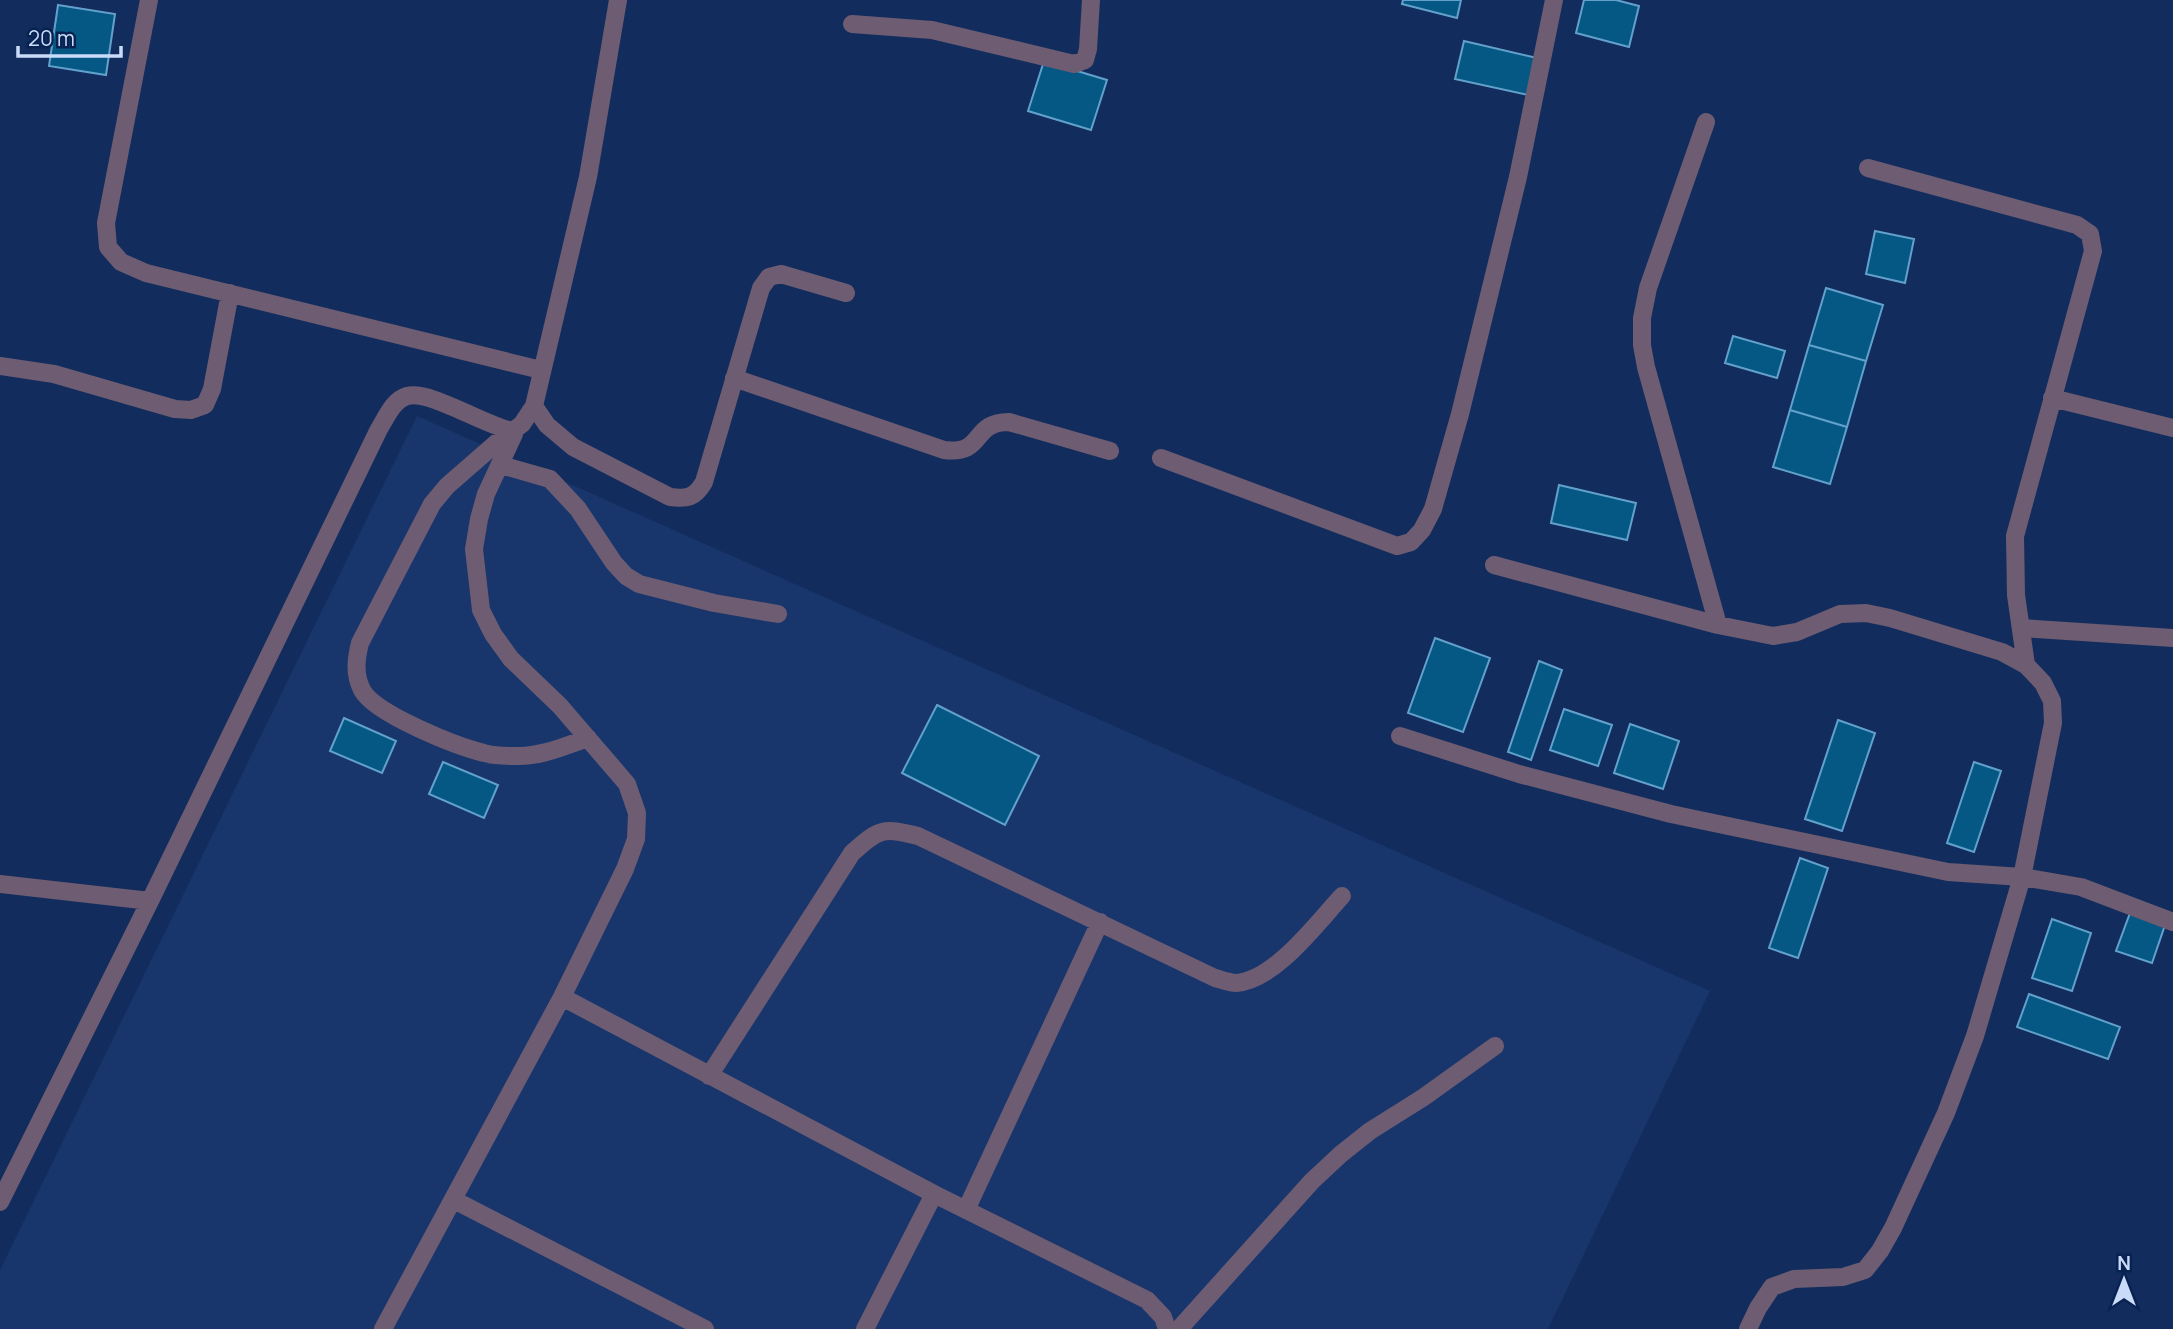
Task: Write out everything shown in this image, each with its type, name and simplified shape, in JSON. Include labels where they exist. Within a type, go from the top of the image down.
[{"type":"street","points":[[149,0],[106,223],[108,247],[121,262],[146,273],[541,370]]},
{"type":"street","points":[[588,738],[541,754],[519,757],[487,754],[390,715],[373,703],[363,691],[357,674],[356,660],[360,643],[432,504],[447,486],[522,424],[534,406],[588,177],[618,0]]},
{"type":"street","points":[[852,24],[932,30],[1074,64],[1085,60],[1088,49],[1091,0]]},
{"type":"street","points":[[1161,458],[1382,542],[1397,546],[1411,542],[1422,530],[1433,509],[1460,414],[1518,177],[1554,0]]},
{"type":"street","points":[[1706,122],[1648,288],[1642,318],[1642,345],[1718,625]]},
{"type":"street","points":[[1868,168],[2077,225],[2090,234],[2093,251],[2014,536],[2014,572],[2026,665]]},
{"type":"street","points":[[534,406],[547,425],[573,447],[670,497],[686,499],[698,493],[704,482],[761,288],[769,277],[781,274],[846,293]]},
{"type":"street","points":[[0,366],[54,374],[175,409],[191,410],[205,405],[212,389],[230,293]]},
{"type":"street","points":[[734,378],[944,450],[958,452],[969,448],[985,428],[995,422],[1009,422],[1110,451]]},
{"type":"street","points":[[0,1202],[393,405],[407,396],[425,397],[513,430]]},
{"type":"street","points":[[2052,398],[2173,428]]},
{"type":"street","points":[[383,1329],[562,997],[625,869],[636,839],[637,813],[627,783],[560,706],[511,659],[493,634],[481,610],[474,549],[486,494],[501,465],[514,434],[513,430]]},
{"type":"street","points":[[501,465],[550,480],[578,509],[614,563],[626,576],[639,584],[714,603],[778,614]]},
{"type":"street","points":[[1494,565],[1718,625],[1773,636],[1797,632],[1840,614],[1866,613],[1890,618],[2002,652],[2026,665],[2043,683],[2052,701],[2053,723],[2022,877],[1975,1036],[1962,1074],[1893,1228],[1865,1270],[1843,1276],[1794,1279],[1772,1287],[1748,1329]]},
{"type":"street","points":[[2021,628],[2173,638]]},
{"type":"street","points":[[1400,736],[1519,774],[1671,814],[1948,872],[2022,877],[2081,887],[2173,922]]},
{"type":"street","points":[[709,1076],[852,853],[874,833],[896,831],[918,836],[1215,978],[1235,983],[1255,979],[1277,964],[1342,896]]},
{"type":"street","points":[[0,884],[150,901]]},
{"type":"street","points":[[966,1210],[1100,922]]},
{"type":"street","points":[[562,997],[934,1194],[1147,1300],[1163,1317],[1167,1329]]},
{"type":"street","points":[[1179,1329],[1331,1163],[1370,1131],[1424,1097],[1495,1046]]},
{"type":"street","points":[[864,1329],[934,1194]]},
{"type":"street","points":[[454,1200],[705,1329]]},
{"type":"shaded area","points":[[417,416],[1710,991],[1548,1329],[0,1329],[0,1270]]},
{"type":"building","points":[[1403,0],[1461,0],[1457,18],[1402,4]]},
{"type":"building","points":[[1584,0],[1616,0],[1639,6],[1629,47],[1576,33]]},
{"type":"building","points":[[58,5],[115,14],[106,75],[49,66]]},
{"type":"building","points":[[1464,41],[1537,58],[1528,95],[1455,79]]},
{"type":"building","points":[[1044,61],[1107,80],[1091,130],[1028,111]]},
{"type":"building","points":[[1875,231],[1914,239],[1905,283],[1866,274]]},
{"type":"building","points":[[1826,288],[1883,305],[1866,361],[1809,345]]},
{"type":"building","points":[[1733,336],[1785,351],[1777,378],[1725,363]]},
{"type":"building","points":[[1809,345],[1866,361],[1847,427],[1790,410]]},
{"type":"building","points":[[1790,410],[1847,427],[1830,484],[1773,467]]},
{"type":"building","points":[[1559,485],[1636,503],[1627,540],[1551,523]]},
{"type":"building","points":[[1435,638],[1490,658],[1463,732],[1408,713]]},
{"type":"building","points":[[1539,661],[1562,670],[1531,760],[1508,752]]},
{"type":"building","points":[[937,705],[1039,756],[1005,825],[902,773]]},
{"type":"building","points":[[1564,709],[1612,725],[1598,766],[1550,750]]},
{"type":"building","points":[[344,718],[396,741],[382,773],[330,751]]},
{"type":"building","points":[[1838,720],[1875,733],[1842,831],[1805,819]]},
{"type":"building","points":[[1630,724],[1679,741],[1663,789],[1614,773]]},
{"type":"building","points":[[443,762],[498,785],[484,818],[429,794]]},
{"type":"building","points":[[1974,762],[2001,771],[1974,852],[1947,843]]},
{"type":"building","points":[[1800,858],[1828,868],[1798,958],[1769,948]]},
{"type":"building","points":[[2130,913],[2165,925],[2152,963],[2116,951]]},
{"type":"building","points":[[2052,919],[2091,933],[2072,991],[2032,978]]},
{"type":"building","points":[[2029,994],[2120,1027],[2108,1059],[2017,1027]]}]
